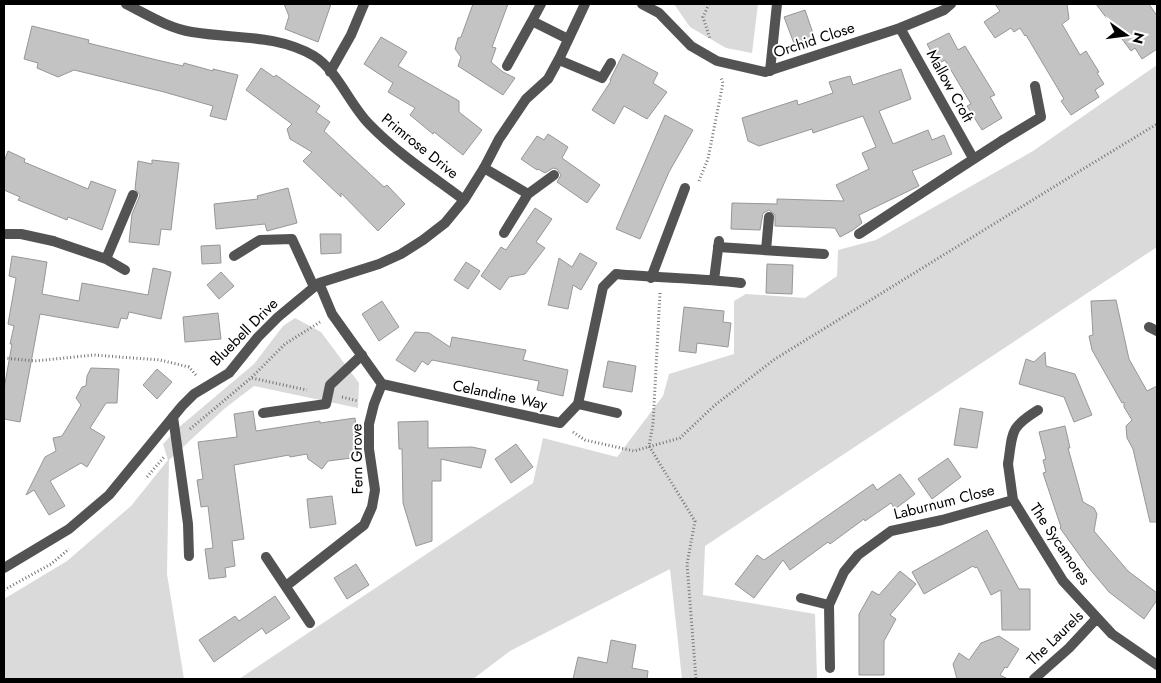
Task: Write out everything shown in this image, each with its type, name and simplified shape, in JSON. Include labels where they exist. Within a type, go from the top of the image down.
[{"type":"street","name":"Primrose Drive","points":[[126,4],[172,27],[193,32],[282,42],[316,57],[330,72],[373,128],[391,145],[464,200]]},
{"type":"street","points":[[330,72],[351,35],[364,4]]},
{"type":"street","points":[[507,66],[541,4]]},
{"type":"street","name":"Bluebell Drive","points":[[4,568],[69,529],[109,495],[194,394],[229,373],[258,337],[278,317],[317,285],[379,264],[401,254],[423,240],[444,222],[464,200],[499,139],[526,99],[548,79],[585,4]]},
{"type":"street","name":"Orchid Close","points":[[642,4],[659,13],[691,46],[717,61],[766,72],[900,28],[944,10],[950,4]]},
{"type":"street","points":[[770,70],[777,4]]},
{"type":"street","points":[[532,21],[568,39]]},
{"type":"street","name":"Mallow Croft","points":[[900,28],[973,158]]},
{"type":"street","points":[[559,60],[602,78],[611,62]]},
{"type":"street","points":[[859,234],[973,158],[1041,117],[1035,86]]},
{"type":"street","points":[[484,168],[528,194]]},
{"type":"street","points":[[504,233],[528,194],[554,176]]},
{"type":"street","points":[[651,278],[685,188]]},
{"type":"street","points":[[106,259],[133,195]]},
{"type":"street","points":[[766,250],[769,216]]},
{"type":"street","points":[[4,234],[21,234],[53,241],[106,259],[125,270]]},
{"type":"street","points":[[234,256],[260,240],[292,240],[332,314],[382,384]]},
{"type":"street","points":[[714,280],[719,244],[766,250],[824,254]]},
{"type":"street","points":[[617,413],[578,404],[604,287],[616,274],[741,283]]},
{"type":"street","points":[[263,414],[326,404],[330,385],[362,355]]},
{"type":"street","name":"Celandine Way","points":[[382,384],[560,423],[578,404]]},
{"type":"street","name":"Fern Grove","points":[[286,586],[364,525],[372,507],[375,490],[370,449],[370,424],[374,404],[382,384]]},
{"type":"street","name":"The Sycamores","points":[[1038,410],[1025,418],[1013,430],[1008,464],[1013,500],[1063,581],[1112,634],[1157,665]]},
{"type":"street","points":[[173,417],[188,524],[189,556]]},
{"type":"street","name":"Laburnum Close","points":[[830,668],[829,605],[844,572],[858,555],[891,531],[942,520],[1013,500]]},
{"type":"street","points":[[266,557],[310,623]]},
{"type":"street","points":[[801,598],[829,605]]},
{"type":"street","name":"The Laurels","points":[[1034,679],[1069,648],[1097,618]]},
{"type":"path","points":[[560,423],[585,440],[634,451],[680,438],[715,405],[775,359],[1157,124]]},
{"type":"path","points":[[4,358],[35,361],[94,355],[160,360],[188,368],[226,399],[258,372],[285,344],[332,314]]},
{"type":"path","points":[[648,446],[695,521],[687,564],[696,679]]},
{"type":"shaded area","points":[[674,4],[758,4],[752,53],[726,48],[690,27]]},
{"type":"shaded area","points":[[1157,65],[1157,247],[705,546],[703,595],[815,614],[817,679],[682,679],[670,569],[510,651],[473,679],[239,679],[533,483],[543,438],[617,457],[663,396],[669,374],[734,354],[734,301],[746,294],[805,298],[837,276],[838,250],[876,240],[1033,151]]},
{"type":"shaded area","points":[[295,318],[321,332],[359,383],[358,408],[254,386],[224,409],[169,460],[167,574],[184,679],[4,679],[4,599],[67,561],[131,506],[168,460],[163,444],[178,428],[254,364],[283,326]]},
{"type":"building","points":[[284,4],[331,4],[318,42],[285,29],[289,16]]},
{"type":"building","points":[[473,4],[508,4],[492,47],[496,48],[491,62],[503,72],[515,78],[503,95],[458,66],[461,57],[455,49]]},
{"type":"building","points":[[995,4],[1067,4],[1069,19],[1062,24],[1080,55],[1086,51],[1099,72],[1097,73],[1104,84],[1095,90],[1099,97],[1071,115],[1061,101],[1064,99],[1020,28],[1014,32],[1011,28],[995,38],[984,22],[1000,11]]},
{"type":"building","points":[[1096,4],[1149,4],[1157,16],[1157,49],[1142,59],[1135,48],[1131,51]]},
{"type":"building","points":[[805,10],[815,39],[795,46],[784,17]]},
{"type":"building","points":[[32,26],[89,40],[88,43],[157,60],[183,66],[184,63],[213,71],[213,69],[238,75],[226,120],[210,116],[213,106],[164,92],[74,70],[58,77],[37,68],[38,63],[24,59]]},
{"type":"building","points":[[949,33],[958,50],[965,46],[995,95],[990,97],[1002,118],[982,130],[967,106],[971,104],[945,60],[938,64],[927,44]]},
{"type":"building","points":[[381,37],[407,52],[398,66],[459,101],[459,112],[482,130],[463,155],[410,115],[415,108],[388,92],[393,83],[364,64]]},
{"type":"building","points":[[623,54],[658,73],[653,83],[667,92],[647,119],[624,106],[614,124],[592,110],[611,81]]},
{"type":"building","points":[[261,68],[274,77],[276,75],[320,106],[316,112],[330,122],[324,131],[384,187],[387,185],[405,204],[378,231],[341,193],[341,197],[303,161],[312,152],[290,139],[287,129],[292,124],[246,90]]},
{"type":"building","points":[[901,69],[911,99],[879,111],[893,144],[928,130],[932,140],[944,135],[952,154],[912,171],[919,186],[859,215],[862,223],[840,237],[835,228],[775,226],[775,215],[769,210],[763,213],[760,230],[731,229],[732,203],[777,204],[777,199],[844,201],[836,185],[869,169],[862,153],[876,147],[863,116],[813,133],[812,129],[759,146],[748,141],[742,118],[797,100],[798,105],[833,93],[829,82],[850,76],[853,85]]},
{"type":"building","points":[[665,115],[693,130],[669,172],[640,239],[616,229]]},
{"type":"building","points":[[548,134],[568,147],[562,158],[600,185],[587,203],[557,182],[561,175],[557,169],[553,168],[545,173],[521,159],[537,136],[544,140]]},
{"type":"building","points":[[8,151],[25,159],[24,162],[88,189],[91,181],[116,190],[102,230],[68,217],[67,220],[18,200],[20,197],[4,190],[4,162]]},
{"type":"building","points":[[152,160],[179,163],[171,230],[161,229],[159,245],[129,242],[132,214],[140,195],[135,189],[138,161],[152,164]]},
{"type":"building","points":[[288,188],[297,223],[267,231],[265,224],[216,229],[214,204],[258,199],[257,196]]},
{"type":"building","points":[[535,208],[552,219],[536,242],[545,248],[525,274],[509,277],[500,290],[481,276],[501,247],[506,250]]},
{"type":"building","points":[[320,234],[341,234],[341,253],[321,254]]},
{"type":"building","points":[[220,245],[221,263],[202,264],[201,246]]},
{"type":"building","points":[[580,253],[597,263],[581,290],[573,285],[568,309],[548,305],[559,258],[572,267]]},
{"type":"building","points":[[12,256],[47,262],[42,294],[79,301],[82,283],[148,295],[153,268],[171,272],[161,319],[129,312],[127,319],[121,318],[118,328],[40,314],[20,422],[4,419],[4,389],[14,326],[8,324],[16,278],[9,276]]},
{"type":"building","points":[[466,262],[480,271],[468,289],[454,280]]},
{"type":"building","points":[[767,264],[793,265],[792,294],[766,293]]},
{"type":"building","points":[[221,272],[234,286],[219,299],[207,285]]},
{"type":"building","points":[[1116,300],[1129,359],[1147,391],[1157,386],[1157,522],[1150,522],[1133,449],[1127,438],[1126,426],[1132,420],[1124,407],[1124,402],[1122,403],[1092,350],[1089,336],[1093,335],[1091,301]]},
{"type":"building","points":[[382,301],[399,327],[379,341],[362,314]]},
{"type":"building","points":[[684,307],[724,311],[723,322],[731,323],[728,347],[697,343],[696,353],[679,351]]},
{"type":"building","points":[[218,313],[221,339],[185,342],[183,317]]},
{"type":"building","points":[[415,332],[429,333],[450,347],[452,337],[526,350],[523,360],[568,370],[563,396],[537,390],[539,381],[432,360],[428,365],[422,361],[415,372],[396,360]]},
{"type":"building","points":[[1045,352],[1046,366],[1075,374],[1092,415],[1074,422],[1064,397],[1019,384],[1026,359],[1034,362]]},
{"type":"building","points":[[608,361],[636,366],[632,392],[603,387]]},
{"type":"building","points":[[91,368],[119,369],[117,403],[106,403],[90,428],[105,437],[87,467],[81,463],[50,481],[65,506],[49,515],[34,490],[26,495],[45,457],[56,451],[53,438],[62,436],[81,405],[76,398],[82,387],[86,386],[87,376]]},
{"type":"building","points":[[157,369],[172,382],[157,399],[143,385]]},
{"type":"building","points":[[960,408],[983,412],[977,448],[954,445]]},
{"type":"building","points":[[253,411],[256,431],[320,421],[320,423],[355,418],[360,457],[328,461],[322,469],[308,459],[307,454],[290,457],[289,455],[234,465],[244,539],[232,541],[235,566],[225,568],[226,577],[209,579],[205,549],[213,548],[208,506],[201,507],[197,480],[203,479],[198,442],[237,437],[234,414]]},
{"type":"building","points":[[428,421],[428,448],[472,447],[486,450],[481,468],[441,459],[441,481],[432,481],[432,541],[416,546],[403,503],[402,449],[399,449],[398,422]]},
{"type":"building","points":[[1065,426],[1070,448],[1068,448],[1083,502],[1094,508],[1097,514],[1094,531],[1128,571],[1157,593],[1157,600],[1144,619],[1109,592],[1060,528],[1043,473],[1046,472],[1043,460],[1046,459],[1039,432]]},
{"type":"building","points":[[516,444],[533,467],[511,483],[495,459]]},
{"type":"building","points":[[948,458],[961,477],[932,499],[918,479]]},
{"type":"building","points":[[900,474],[915,494],[895,509],[891,503],[865,521],[864,519],[830,544],[828,542],[790,570],[783,560],[754,598],[735,584],[757,555],[764,560],[873,484],[877,490]]},
{"type":"building","points":[[332,496],[336,524],[310,528],[307,499]]},
{"type":"building","points":[[987,530],[1019,589],[1030,589],[1030,630],[1002,630],[1001,590],[991,595],[977,567],[973,566],[924,594],[912,572]]},
{"type":"building","points":[[356,564],[369,585],[347,599],[334,578]]},
{"type":"building","points":[[900,571],[916,584],[890,615],[896,619],[884,641],[884,675],[859,675],[859,614],[872,591],[879,595]]},
{"type":"building","points":[[275,596],[290,618],[266,634],[262,628],[214,662],[199,640],[235,616],[239,621]]},
{"type":"building","points":[[999,636],[1019,649],[1007,668],[1005,667],[1000,675],[1008,679],[957,679],[953,664],[959,653],[969,660],[981,643]]},
{"type":"building","points":[[611,640],[636,645],[632,668],[648,671],[647,679],[573,679],[578,657],[607,663]]}]
